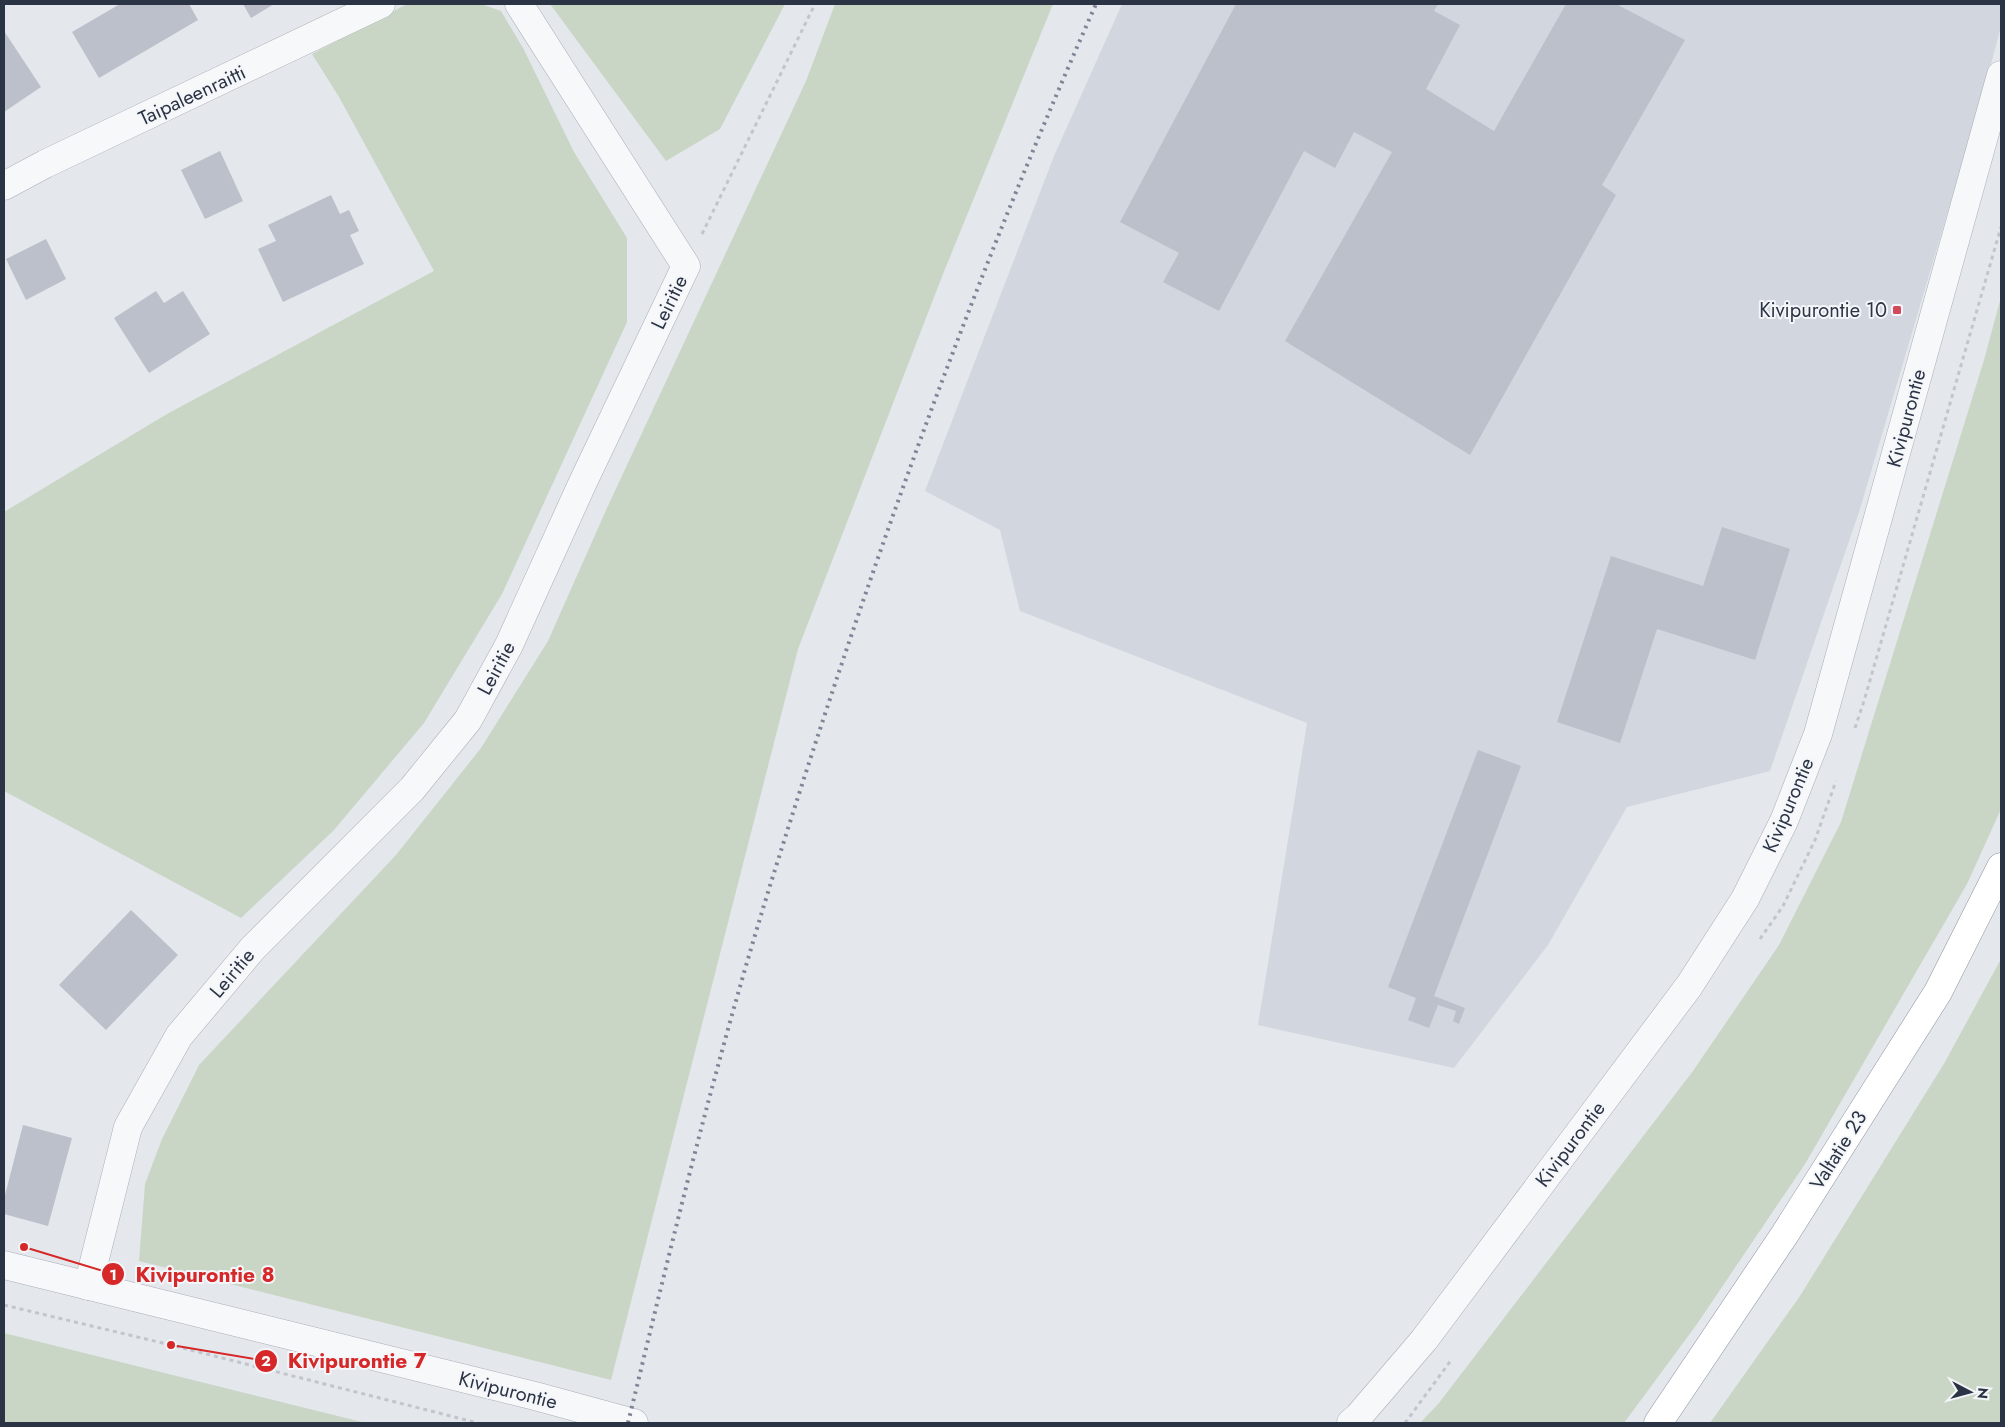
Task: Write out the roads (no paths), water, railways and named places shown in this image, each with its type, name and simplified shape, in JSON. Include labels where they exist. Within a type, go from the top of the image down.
[{"type":"highway","name":"Valtatie 23","points":[[1658,1423],[1785,1234],[1938,992],[2001,867]]},
{"type":"street","name":"Taipaleenraitti","points":[[4,186],[45,164],[381,4]]},
{"type":"street","name":"Leiritie","points":[[88,1286],[128,1127],[179,1036],[253,948],[412,789],[468,720],[509,645],[583,482],[686,266],[519,4]]},
{"type":"street","name":"Kivipurontie","points":[[1350,1423],[1358,1417],[1424,1340],[1689,986],[1745,899],[1784,821],[1818,734],[2001,75]]},
{"type":"street","name":"Kivipurontie","points":[[4,1265],[526,1394],[634,1423]]},
{"type":"railway","points":[[628,1423],[680,1209],[717,1068],[757,927],[814,748],[887,533],[966,319],[1007,213],[1096,4]]},
{"type":"place","name":"Kivipurontie 10","points":[[1897,310]]},
{"type":"place","name":"Kivipurontie 8","points":[[24,1247]]},
{"type":"place","name":"Kivipurontie 7","points":[[171,1345]]}]
